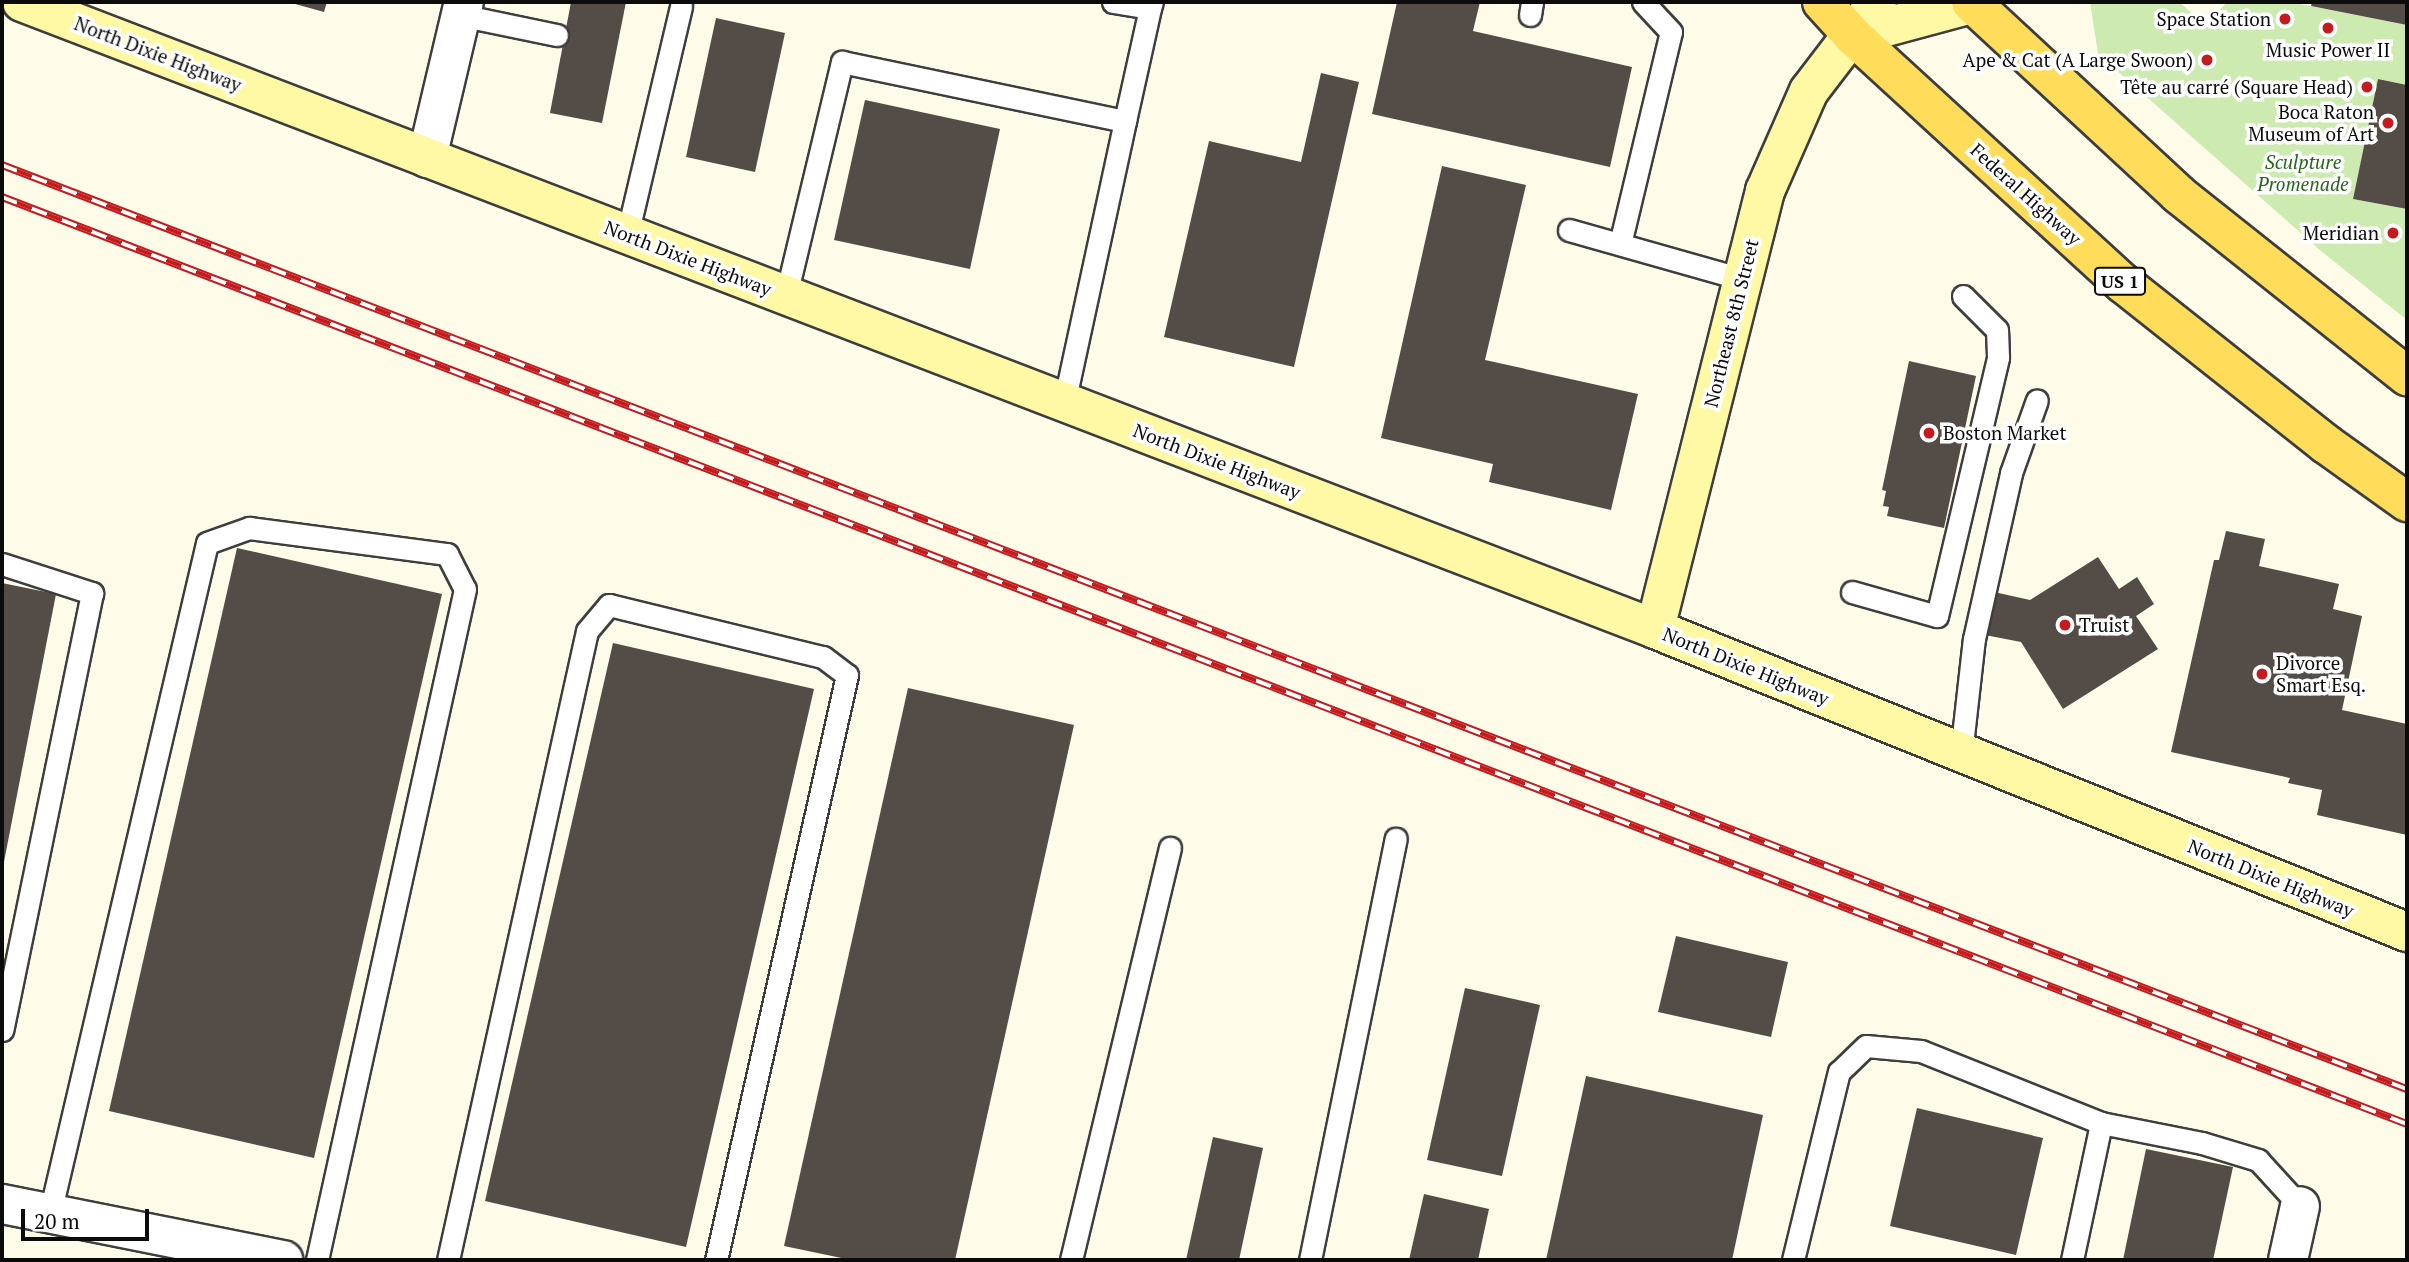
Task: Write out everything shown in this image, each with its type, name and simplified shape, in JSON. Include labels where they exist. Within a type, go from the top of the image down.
[{"type":"main road","name":"North Dixie Highway","points":[[22,2],[1656,629],[2407,932]]},
{"type":"main road","name":"Federal Highway","points":[[1822,2],[1853,36],[2124,284],[2326,444],[2407,502]]},
{"type":"main road","name":"Northeast 8th Street","points":[[1656,629],[1765,191],[1809,91],[1877,2]]},
{"type":"main road","points":[[1853,36],[1975,3],[2178,194],[2407,376]]},
{"type":"street","points":[[427,158],[462,8]]},
{"type":"street","points":[[2,1204],[283,1260]]},
{"type":"street","points":[[2288,1260],[2300,1206]]},
{"type":"lane","points":[[1064,402],[1151,5],[1113,2]]},
{"type":"lane","points":[[1620,244],[1671,32],[1643,2]]},
{"type":"lane","points":[[627,234],[681,6]]},
{"type":"lane","points":[[462,8],[557,35]]},
{"type":"lane","points":[[786,295],[842,62],[1125,121]]},
{"type":"lane","points":[[1569,230],[1742,279]]},
{"type":"lane","points":[[1852,592],[1937,616],[1998,356],[1997,330],[1963,296]]},
{"type":"lane","points":[[1961,754],[1974,639],[2011,473],[2037,400]]},
{"type":"lane","points":[[50,1213],[207,542],[249,528],[447,554],[465,589],[317,1260]]},
{"type":"lane","points":[[2,564],[92,593],[2,1030]]},
{"type":"lane","points":[[448,1260],[587,631],[609,605],[823,657],[846,675],[716,1260]]},
{"type":"lane","points":[[1310,1260],[1396,839]]},
{"type":"lane","points":[[1071,1260],[1170,848]]},
{"type":"lane","points":[[1793,1260],[1839,1072],[1866,1046],[1921,1051],[2101,1123],[2202,1143],[2258,1160],[2300,1206]]},
{"type":"lane","points":[[2072,1260],[2101,1123]]},
{"type":"green space","name":"Sculpture Promenade","points":[[2090,2],[2179,2],[2206,25],[2227,2],[2290,2],[2407,25],[2407,85],[2378,79],[2353,199],[2407,209],[2407,320],[2321,251],[2098,54]]},
{"type":"building","points":[[288,2],[327,2],[324,12]]},
{"type":"building","points":[[571,2],[626,2],[602,123],[550,113]]},
{"type":"building","points":[[1397,2],[1480,2],[1473,31],[1632,67],[1610,167],[1372,114]]},
{"type":"building","points":[[2312,2],[2407,2],[2407,25],[2311,6]]},
{"type":"building","points":[[716,18],[785,33],[755,172],[686,157]]},
{"type":"building","points":[[1321,73],[1359,82],[1294,367],[1164,337],[1209,141],[1301,162]]},
{"type":"building","name":"Boca Raton Museum of Art","points":[[2378,79],[2407,85],[2407,209],[2353,199]]},
{"type":"building","points":[[865,100],[1000,129],[970,269],[834,240]]},
{"type":"building","points":[[1442,166],[1526,185],[1485,360],[1638,394],[1611,510],[1489,482],[1493,464],[1381,438]]},
{"type":"building","name":"Boston Market","points":[[1909,361],[1976,376],[1944,528],[1887,516],[1889,507],[1883,506],[1886,491],[1882,490]]},
{"type":"building","points":[[2226,531],[2265,539],[2259,566],[2339,584],[2333,609],[2362,616],[2342,710],[2407,724],[2407,835],[2317,815],[2322,790],[2288,783],[2290,778],[2171,752],[2214,560],[2219,560]]},
{"type":"building","points":[[237,548],[442,594],[314,1158],[109,1111]]},
{"type":"building","name":"Truist","points":[[2098,557],[2119,589],[2137,577],[2154,604],[2136,616],[2158,649],[2063,709],[2021,642],[1985,635],[1994,592],[2030,600]]},
{"type":"building","points":[[2,583],[56,594],[3,867],[2,867]]},
{"type":"building","points":[[613,643],[814,689],[686,1247],[485,1201]]},
{"type":"building","points":[[908,688],[1074,725],[955,1260],[851,1260],[784,1246]]},
{"type":"building","points":[[1676,936],[1788,962],[1771,1037],[1658,1012]]},
{"type":"building","points":[[1465,988],[1540,1005],[1502,1176],[1427,1160]]},
{"type":"building","points":[[1586,1076],[1763,1115],[1732,1260],[1546,1260]]},
{"type":"building","points":[[1917,1108],[2043,1138],[2016,1255],[1890,1226]]},
{"type":"building","points":[[1213,1137],[1263,1148],[1239,1260],[1186,1260]]},
{"type":"building","points":[[2146,1149],[2233,1167],[2213,1260],[2123,1260]]},
{"type":"building","points":[[1424,1194],[1489,1209],[1478,1260],[1409,1260]]},
{"type":"railway","points":[[2,165],[2407,1089]]},
{"type":"railway","points":[[2,197],[2407,1124]]},
{"type":"place","name":"Space Station","points":[[2285,19]]},
{"type":"place","name":"Music Power II","points":[[2328,28]]},
{"type":"place","name":"Ape & Cat (A Large Swoon)","points":[[2207,60]]},
{"type":"place","name":"Tête au carré (Square Head)","points":[[2367,87]]},
{"type":"place","name":"Boca Raton Museum of Art","points":[[2388,123]]},
{"type":"place","name":"Meridian","points":[[2393,233]]},
{"type":"place","name":"Boston Market","points":[[1929,433]]},
{"type":"place","name":"Truist","points":[[2065,625]]},
{"type":"place","name":"Divorce Smart Esq.","points":[[2262,674]]}]
